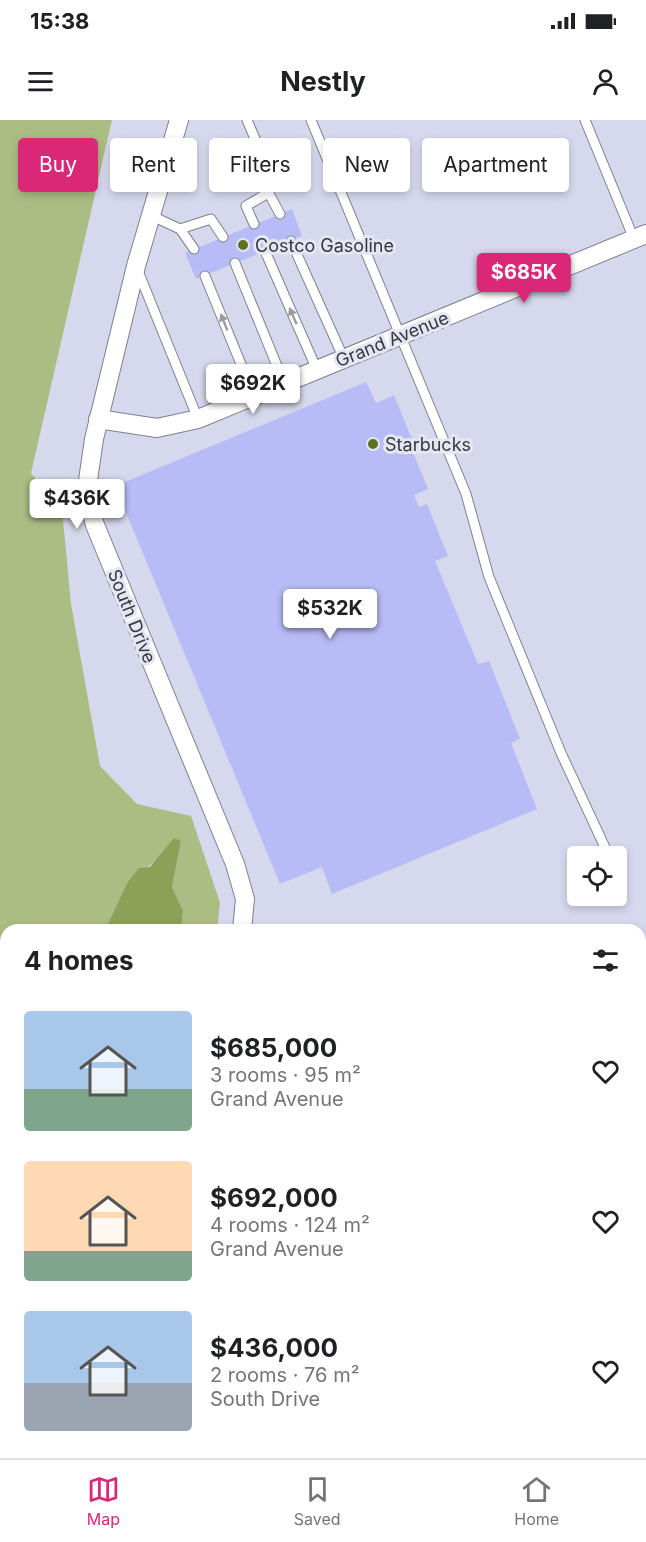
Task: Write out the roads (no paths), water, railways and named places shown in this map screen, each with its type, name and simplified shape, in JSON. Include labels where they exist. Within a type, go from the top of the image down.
[{"type":"street","name":"South Drive","points":[[179,120],[175,141],[150,215],[136,266],[98,419],[87,478],[89,510],[235,864],[245,900],[243,924]]},
{"type":"street","name":"Grand Avenue","points":[[98,419],[157,428],[198,419],[640,237]]},
{"type":"lane","points":[[247,120],[255,138]]},
{"type":"lane","points":[[311,120],[466,494],[489,577],[561,753],[604,846]]},
{"type":"lane","points":[[585,120],[640,237]]},
{"type":"lane","points":[[254,224],[246,206],[266,192]]},
{"type":"lane","points":[[268,192],[280,214]]},
{"type":"lane","points":[[150,215],[180,229],[194,249]]},
{"type":"lane","points":[[180,229],[211,219],[223,237]]},
{"type":"lane","points":[[291,241],[344,359]]},
{"type":"lane","points":[[265,251],[317,370]]},
{"type":"lane","points":[[235,263],[284,383]]},
{"type":"lane","points":[[136,266],[198,419]]},
{"type":"lane","points":[[205,276],[254,396]]},
{"type":"place","name":"Costco Gasoline","points":[[243,245]]},
{"type":"place","name":"Starbucks","points":[[373,444]]}]
